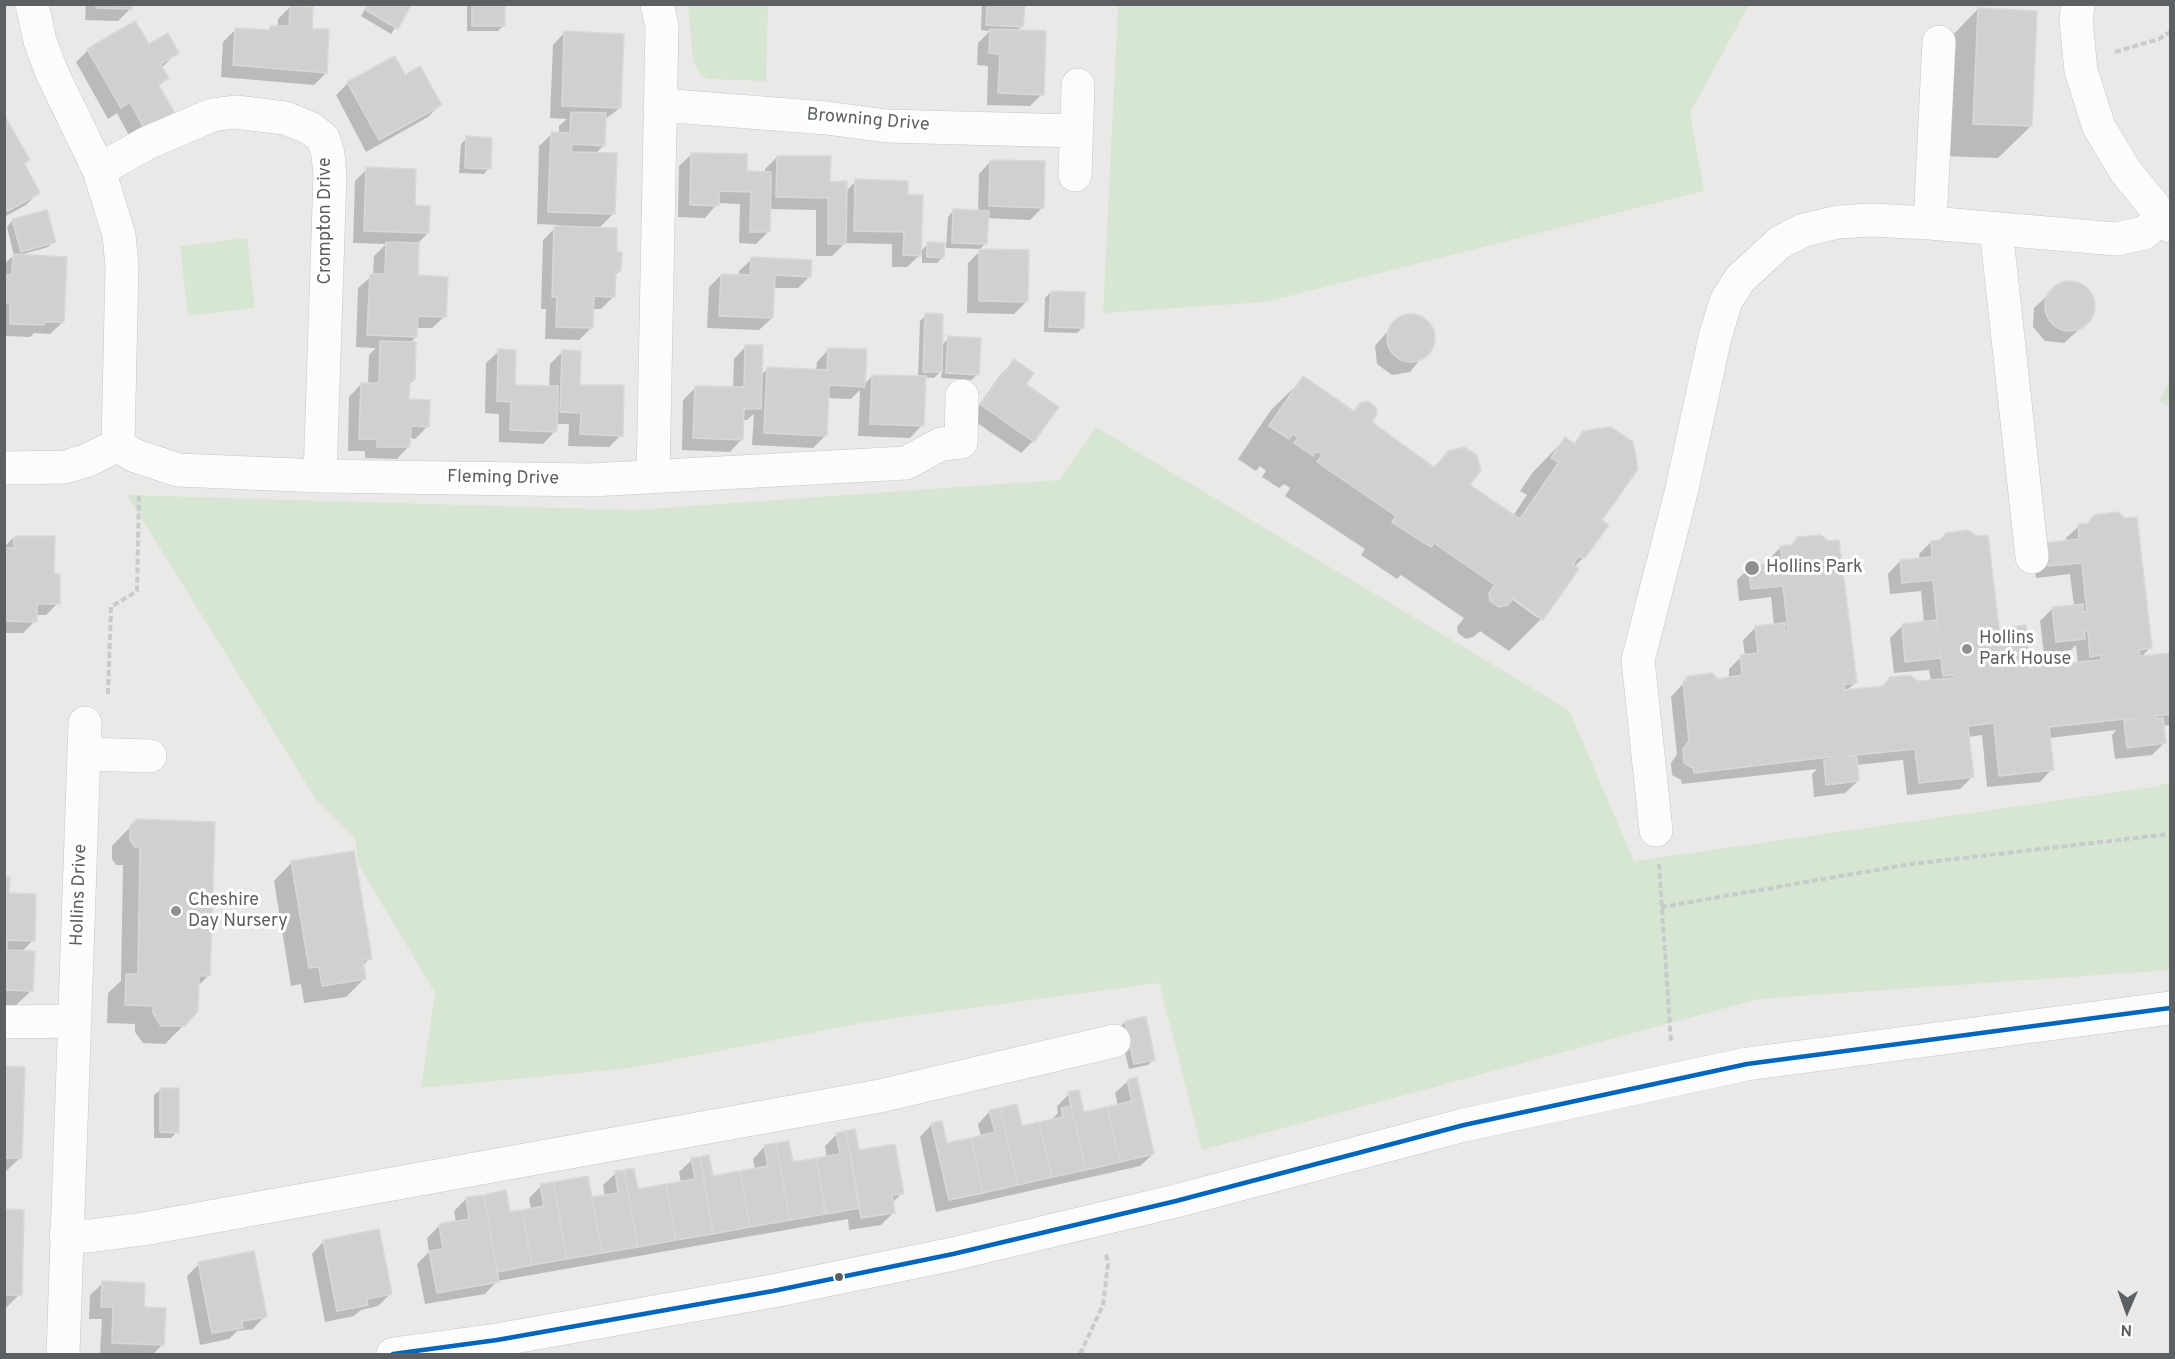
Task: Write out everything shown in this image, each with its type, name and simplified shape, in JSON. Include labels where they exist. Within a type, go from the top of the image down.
[{"type":"street","points":[[4,468],[65,467],[88,460],[118,445],[123,266],[114,214],[99,170],[52,73],[40,40],[32,4]]},
{"type":"street","points":[[653,477],[662,26],[657,4]]},
{"type":"street","points":[[1656,830],[1638,660],[1681,493],[1715,337],[1726,302],[1740,279],[1779,243],[1804,230],[1838,222],[1861,220],[1930,223],[2116,239],[2144,233],[2167,221],[2126,172],[2099,128],[2080,71],[2076,21],[2078,4]]},
{"type":"street","points":[[1930,223],[1939,42]]},
{"type":"street","points":[[1075,175],[1078,85]]},
{"type":"street","name":"Browning Drive","points":[[660,105],[826,117],[887,126],[1076,131]]},
{"type":"street","name":"Crompton Drive","points":[[99,170],[147,143],[212,115],[224,113],[258,113],[285,117],[309,128],[323,138],[328,154],[330,175],[320,476]]},
{"type":"street","points":[[1996,229],[2032,556]]},
{"type":"street","name":"Fleming Drive","points":[[118,445],[154,464],[178,470],[320,476],[591,480],[906,463],[941,444],[961,442],[962,396]]},
{"type":"street","name":"Hollins Drive","points":[[63,1354],[85,723]]},
{"type":"street","points":[[85,754],[150,756]]},
{"type":"street","points":[[393,1354],[497,1340],[772,1291],[1099,1221],[1464,1125],[1747,1064],[2170,1008]]},
{"type":"street","points":[[4,1022],[75,1021]]},
{"type":"street","points":[[66,1235],[89,1236],[143,1229],[880,1096],[1114,1041]]},
{"type":"path","points":[[2111,54],[2159,39],[2170,32]]},
{"type":"path","points":[[85,723],[108,702],[111,607],[137,591],[137,500],[154,464]]},
{"type":"path","points":[[1656,830],[1674,1079]]},
{"type":"path","points":[[1661,907],[1911,864],[2170,834]]},
{"type":"path","points":[[1080,1354],[1102,1305],[1104,1295],[1108,1264],[1099,1221]]},
{"type":"green space","points":[[1118,4],[1749,5],[1690,113],[1704,191],[1266,302],[1103,313]]},
{"type":"green space","points":[[688,5],[768,5],[766,81],[708,79],[700,75],[693,60]]},
{"type":"green space","points":[[247,238],[255,308],[188,316],[180,246]]},
{"type":"green space","points":[[2170,377],[2170,406],[2160,401]]},
{"type":"green space","points":[[1096,427],[1569,710],[1634,861],[2158,786],[2170,782],[2170,970],[1759,999],[1202,1150],[1159,983],[867,1022],[632,1068],[421,1088],[435,993],[358,864],[355,838],[315,798],[127,495],[634,510],[1059,480]]},
{"type":"building","points":[[97,4],[132,4],[132,9],[96,8]]},
{"type":"building","points":[[369,4],[412,4],[398,29],[366,10]]},
{"type":"building","points":[[472,4],[505,4],[505,26],[472,26]]},
{"type":"building","points":[[987,4],[1025,4],[1023,27],[986,25]]},
{"type":"building","points":[[290,6],[313,7],[312,29],[329,29],[327,73],[233,65],[235,28],[270,30],[270,26],[289,26]]},
{"type":"building","points":[[1978,8],[2037,11],[2032,126],[1973,124]]},
{"type":"building","points":[[135,21],[149,44],[168,33],[179,53],[160,64],[169,78],[158,84],[175,113],[145,130],[130,102],[121,108],[87,49]]},
{"type":"building","points":[[990,29],[1046,31],[1044,95],[998,93],[1000,54],[989,53]]},
{"type":"building","points":[[564,31],[624,34],[621,108],[562,106]]},
{"type":"building","points":[[395,56],[405,75],[420,66],[442,105],[379,140],[347,82]]},
{"type":"building","points":[[571,112],[606,113],[605,146],[572,144],[571,152],[617,153],[615,214],[548,212],[551,132],[570,133]]},
{"type":"building","points":[[4,115],[30,160],[24,163],[40,193],[8,211],[4,206]]},
{"type":"building","points":[[466,136],[492,138],[491,169],[465,168]]},
{"type":"building","points":[[691,153],[747,154],[747,171],[771,172],[770,232],[750,232],[751,192],[719,191],[719,206],[690,205]]},
{"type":"building","points":[[777,156],[831,156],[830,182],[847,181],[846,244],[828,244],[828,198],[776,197]]},
{"type":"building","points":[[990,160],[1045,161],[1044,208],[989,206]]},
{"type":"building","points":[[366,167],[416,169],[415,205],[430,206],[429,233],[364,231]]},
{"type":"building","points":[[855,179],[908,181],[908,195],[923,195],[921,256],[903,255],[904,232],[854,231]]},
{"type":"building","points":[[953,209],[989,211],[987,244],[952,243]]},
{"type":"building","points":[[47,210],[56,242],[21,252],[12,219]]},
{"type":"building","points":[[554,226],[617,228],[617,252],[622,252],[621,271],[616,271],[615,297],[594,296],[593,328],[556,327],[557,297],[552,297]]},
{"type":"building","points":[[386,242],[419,243],[418,275],[448,277],[446,317],[418,316],[417,337],[367,335],[370,274],[385,274]]},
{"type":"building","points":[[927,242],[945,243],[944,258],[927,257]]},
{"type":"building","points":[[979,249],[1029,250],[1028,302],[979,301]]},
{"type":"building","points":[[13,254],[67,257],[64,322],[44,322],[44,325],[10,324],[10,303],[4,303],[4,275],[12,275]]},
{"type":"building","points":[[751,257],[812,260],[811,277],[775,275],[773,318],[719,316],[721,274],[750,275]]},
{"type":"building","points":[[2065,281],[2075,281],[2088,288],[2095,301],[2095,311],[2088,324],[2075,331],[2065,331],[2056,327],[2049,320],[2045,311],[2045,301],[2049,292],[2056,285]]},
{"type":"building","points":[[1051,291],[1085,292],[1084,328],[1049,327]]},
{"type":"building","points":[[925,313],[943,314],[942,372],[923,372]]},
{"type":"building","points":[[1411,314],[1428,321],[1435,338],[1428,355],[1411,362],[1394,355],[1387,338],[1394,321]]},
{"type":"building","points":[[948,336],[981,338],[979,375],[946,373]]},
{"type":"building","points":[[380,341],[416,342],[415,380],[410,380],[409,399],[430,400],[429,427],[411,426],[410,447],[377,447],[377,439],[359,439],[361,383],[379,383]]},
{"type":"building","points":[[745,345],[763,345],[761,409],[744,409],[743,440],[693,438],[695,386],[744,387]]},
{"type":"building","points":[[828,348],[867,349],[865,387],[829,385],[827,436],[764,433],[767,367],[827,370]]},
{"type":"building","points":[[498,349],[516,350],[515,385],[558,386],[557,432],[510,430],[511,402],[497,401]]},
{"type":"building","points":[[562,350],[581,351],[580,385],[624,385],[623,436],[580,434],[581,413],[560,412]]},
{"type":"building","points":[[1014,359],[1034,373],[1026,384],[1059,407],[1034,442],[981,405]]},
{"type":"building","points":[[872,375],[926,376],[924,426],[870,424]]},
{"type":"building","points":[[1303,376],[1354,411],[1360,403],[1368,401],[1376,407],[1377,414],[1372,422],[1435,468],[1448,451],[1464,447],[1477,455],[1481,470],[1470,485],[1520,519],[1559,462],[1551,458],[1565,437],[1575,444],[1583,431],[1611,427],[1633,442],[1638,469],[1602,520],[1609,525],[1584,559],[1579,556],[1573,564],[1579,569],[1543,620],[1513,598],[1508,605],[1499,607],[1490,601],[1489,593],[1495,585],[1434,543],[1431,547],[1392,522],[1396,516],[1317,462],[1322,455],[1316,451],[1313,456],[1294,443],[1298,438],[1293,434],[1289,439],[1269,426]]},
{"type":"building","name":"Hollins Park House","points":[[2118,512],[2125,518],[2137,517],[2152,648],[2139,650],[2140,656],[2170,653],[2170,714],[2156,716],[2156,719],[2163,718],[2166,743],[2127,748],[2124,721],[2135,718],[2049,727],[2054,770],[1999,776],[1994,723],[1968,726],[1974,777],[1919,783],[1915,749],[1847,756],[1857,757],[1859,781],[1826,785],[1824,760],[1829,760],[1829,757],[1694,773],[1693,768],[1684,763],[1683,749],[1689,741],[1683,683],[1688,676],[1712,673],[1718,679],[1742,675],[1740,655],[1758,653],[1755,626],[1785,623],[1785,632],[1788,631],[1783,586],[1751,589],[1748,566],[1782,562],[1780,546],[1792,545],[1798,537],[1821,535],[1828,541],[1839,540],[1857,683],[1844,684],[1844,690],[1884,686],[1890,677],[1910,675],[1918,681],[1955,678],[1954,675],[1943,676],[1940,650],[1940,658],[1905,662],[1902,624],[1936,620],[1938,630],[1933,580],[1902,583],[1900,560],[1932,557],[1931,541],[1940,540],[1946,533],[1968,530],[1977,536],[1988,535],[1999,628],[2026,625],[2031,669],[2037,660],[2059,658],[2067,663],[2101,660],[2101,655],[2090,657],[2088,631],[2084,631],[2085,639],[2056,642],[2052,607],[2083,604],[2083,612],[2087,612],[2082,563],[2048,566],[2045,543],[2079,539],[2078,524],[2088,523],[2094,515]]},
{"type":"building","points":[[14,536],[55,536],[54,574],[60,574],[60,604],[37,604],[37,622],[4,621],[4,548],[14,548]]},
{"type":"building","name":"Cheshire Day Nursery","points":[[137,819],[215,822],[210,976],[199,976],[198,1011],[185,1026],[161,1026],[153,1013],[153,1006],[125,1005],[126,974],[138,974],[140,848],[135,847],[130,840],[130,826]]},
{"type":"building","points":[[354,851],[372,959],[363,960],[366,979],[322,986],[319,967],[309,968],[291,861]]},
{"type":"building","points":[[4,877],[10,877],[9,893],[36,894],[35,941],[4,940]]},
{"type":"building","points":[[4,940],[7,940],[7,950],[35,951],[33,991],[4,990]]},
{"type":"building","points":[[1146,1016],[1155,1060],[1134,1064],[1125,1021]]},
{"type":"building","points":[[4,1066],[25,1067],[22,1158],[4,1158]]},
{"type":"building","points":[[1137,1077],[1154,1154],[1120,1162],[1107,1107],[1132,1101],[1127,1080]]},
{"type":"building","points":[[160,1088],[179,1088],[179,1133],[160,1132]]},
{"type":"building","points":[[1079,1090],[1084,1112],[1107,1107],[1120,1162],[1086,1170],[1068,1092]]},
{"type":"building","points":[[1017,1104],[1022,1126],[1039,1122],[1052,1177],[1018,1185],[1000,1108]]},
{"type":"building","points":[[1071,1106],[1086,1170],[1052,1177],[1039,1122],[1063,1117],[1061,1108]]},
{"type":"building","points":[[1000,1108],[1018,1185],[983,1193],[971,1138],[995,1132],[989,1110]]},
{"type":"building","points":[[942,1121],[947,1143],[971,1138],[983,1193],[949,1200],[931,1123]]},
{"type":"building","points":[[855,1129],[859,1150],[895,1144],[904,1194],[892,1195],[895,1213],[861,1218],[846,1131]]},
{"type":"building","points":[[846,1131],[860,1208],[826,1214],[816,1158],[840,1154],[836,1133]]},
{"type":"building","points":[[789,1141],[793,1162],[816,1158],[826,1214],[790,1220],[776,1143]]},
{"type":"building","points":[[776,1143],[790,1220],[750,1227],[740,1171],[768,1166],[764,1145]]},
{"type":"building","points":[[709,1155],[713,1176],[740,1171],[750,1227],[713,1234],[700,1157]]},
{"type":"building","points":[[700,1157],[713,1234],[676,1240],[666,1184],[695,1179],[691,1158]]},
{"type":"building","points":[[634,1168],[638,1189],[666,1184],[676,1240],[638,1247],[624,1170]]},
{"type":"building","points":[[624,1170],[638,1247],[602,1253],[592,1197],[618,1193],[615,1171]]},
{"type":"building","points":[[588,1176],[602,1253],[567,1259],[553,1182]]},
{"type":"building","points":[[553,1182],[567,1259],[532,1265],[522,1210],[544,1206],[540,1184]]},
{"type":"building","points":[[506,1190],[510,1212],[522,1210],[532,1265],[497,1272],[484,1195]]},
{"type":"building","points":[[484,1195],[499,1282],[437,1293],[429,1251],[443,1249],[439,1224],[469,1219],[466,1197]]},
{"type":"building","points":[[4,1209],[24,1210],[22,1295],[4,1295]]},
{"type":"building","points":[[379,1229],[392,1294],[367,1299],[368,1305],[337,1311],[323,1240]]},
{"type":"building","points":[[254,1251],[267,1317],[242,1321],[243,1328],[212,1333],[198,1262]]},
{"type":"building","points":[[102,1281],[145,1283],[144,1307],[166,1308],[164,1345],[112,1343],[113,1307],[101,1307]]},
{"type":"transit line","points":[[393,1354],[497,1340],[773,1291],[953,1254],[1176,1201],[1464,1125],[1747,1064],[2170,1008]]},
{"type":"place","name":"Hollins Park","points":[[1752,568]]},
{"type":"place","name":"Hollins Park House","points":[[1967,649]]},
{"type":"place","name":"Cheshire Day Nursery","points":[[176,911]]}]
